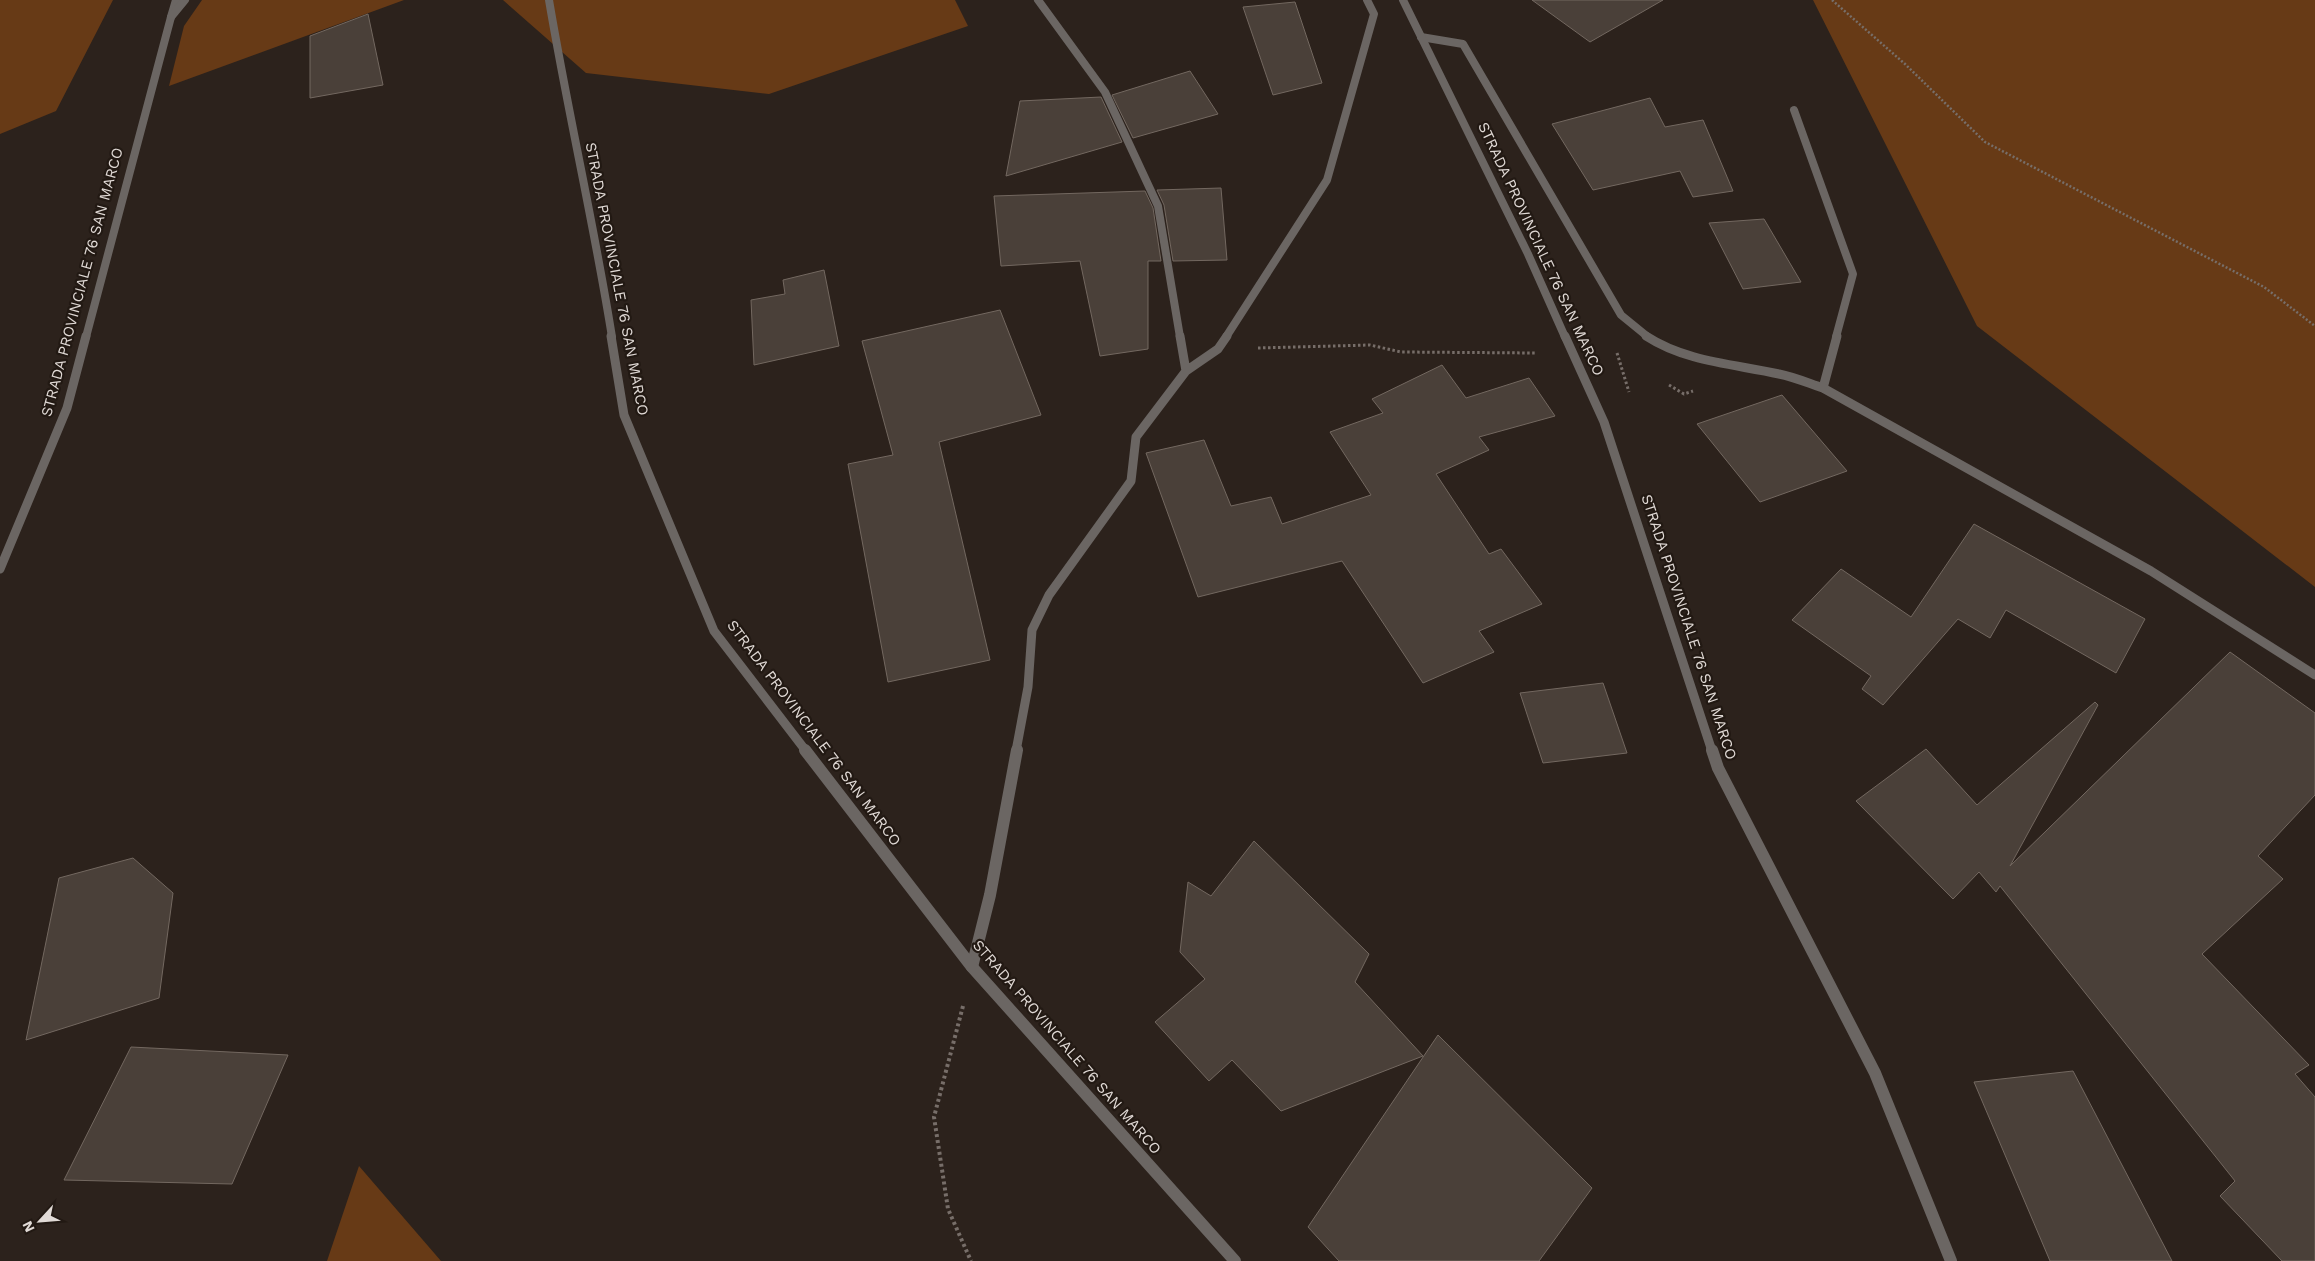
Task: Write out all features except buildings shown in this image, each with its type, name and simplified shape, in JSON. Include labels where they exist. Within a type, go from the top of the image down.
[{"type":"street","points":[[171,17],[176,0]]},
{"type":"street","name":"STRADA PROVINCIALE 76 SAN MARCO","points":[[0,569],[67,408],[171,17],[185,0]]},
{"type":"street","name":"STRADA PROVINCIALE 76 SAN MARCO","points":[[549,0],[565,94],[597,244],[624,415],[714,631],[972,967],[1235,1261]]},
{"type":"street","points":[[1038,0],[1105,92],[1158,206],[1186,371]]},
{"type":"street","points":[[972,967],[990,895],[1028,688],[1032,630],[1049,595],[1131,481],[1136,437],[1186,371],[1218,349],[1326,180],[1374,14],[1367,0]]},
{"type":"street","name":"STRADA PROVINCIALE 76 SAN MARCO","points":[[1403,0],[1528,254],[1604,422],[1718,768],[1875,1073],[1951,1261]]},
{"type":"street","points":[[1421,37],[1463,44],[1621,315],[1643,336],[1673,351],[1689,356],[1778,374],[1823,388],[2151,572],[2315,675]]},
{"type":"street","points":[[1794,110],[1854,274],[1823,388]]},
{"type":"path","points":[[1832,0],[1905,64],[1985,142],[2264,288],[2315,326]]},
{"type":"path","points":[[1218,349],[1370,346],[1401,352],[1573,353]]},
{"type":"path","points":[[1604,422],[1638,418],[1616,354],[1620,351]]},
{"type":"path","points":[[1667,384],[1684,394],[1700,389],[1689,356]]},
{"type":"path","points":[[971,1261],[948,1209],[934,1117],[972,967]]},
{"type":"shaded area","points":[[0,0],[113,0],[56,111],[0,134]]},
{"type":"shaded area","points":[[202,0],[404,0],[169,86],[184,26]]},
{"type":"shaded area","points":[[503,0],[955,0],[968,26],[769,94],[586,73]]},
{"type":"shaded area","points":[[1813,0],[2315,0],[2315,587],[1977,326]]},
{"type":"shaded area","points":[[359,1166],[441,1261],[327,1261]]}]
